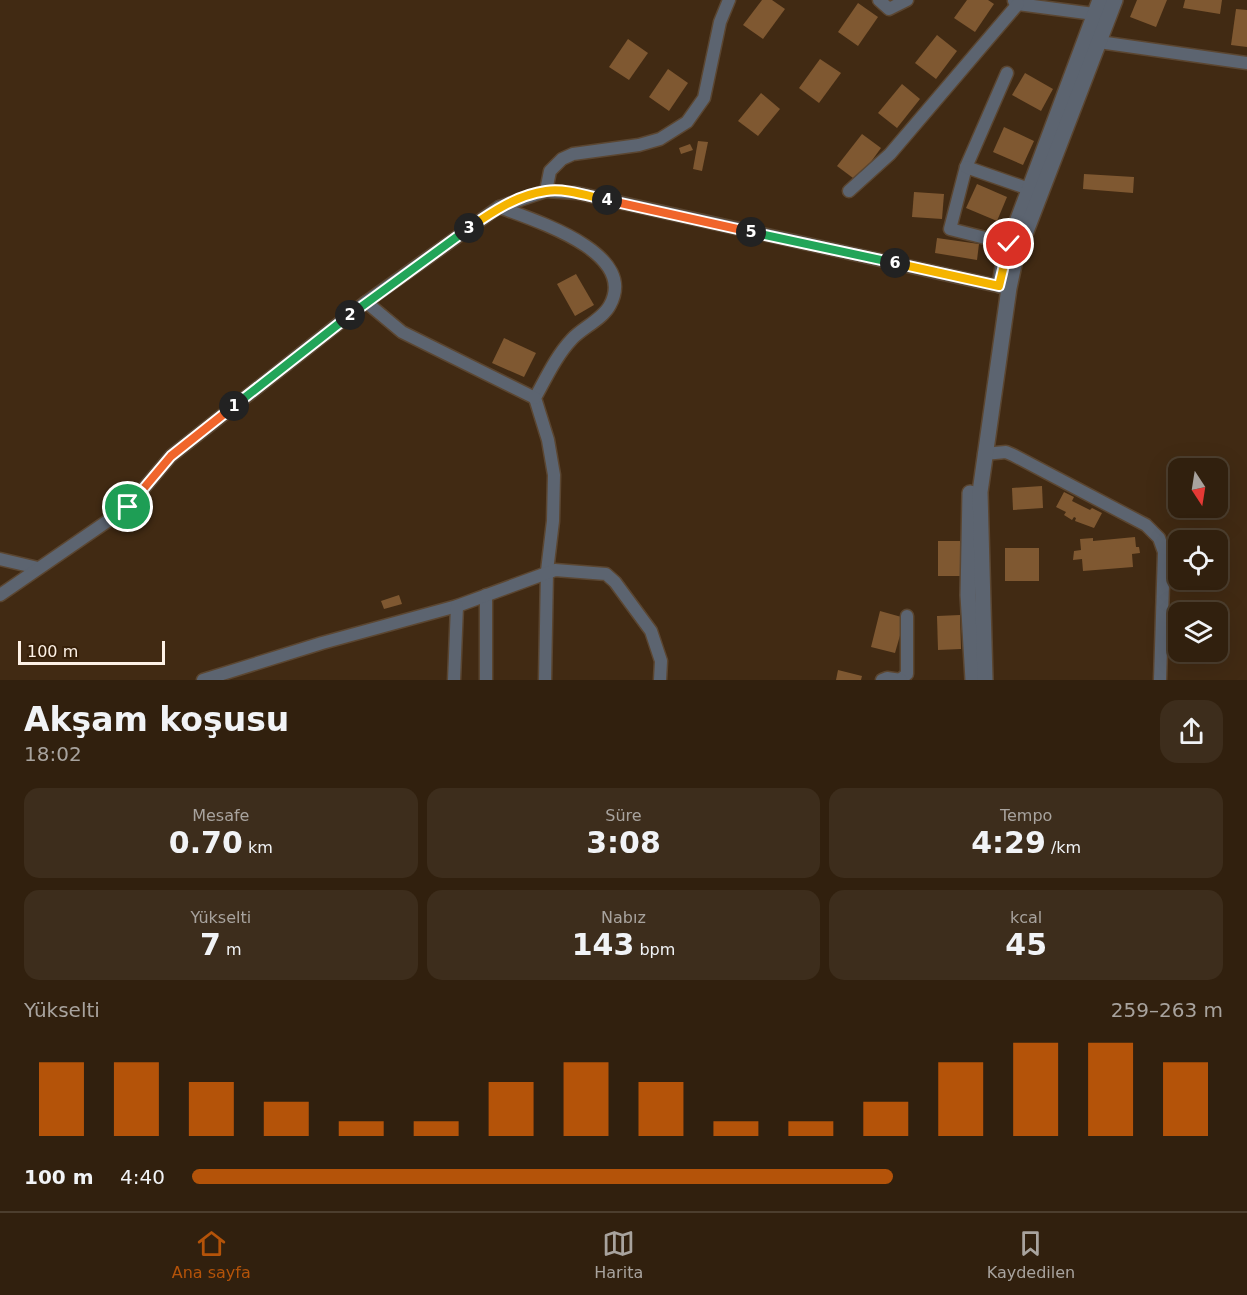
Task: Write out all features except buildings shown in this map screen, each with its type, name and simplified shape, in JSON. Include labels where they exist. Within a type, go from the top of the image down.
[{"type":"street","points":[[546,191],[550,171],[562,159],[573,154],[639,145],[660,139],[687,122],[704,98],[714,61],[720,22],[729,0]]},
{"type":"street","points":[[879,0],[890,9],[907,0]]},
{"type":"street","points":[[972,680],[968,595],[970,490],[1004,287],[1116,0]]},
{"type":"street","points":[[849,191],[890,154],[1015,2],[1097,7],[1009,244],[980,492],[984,680]]},
{"type":"street","points":[[1099,42],[1247,63]]},
{"type":"street","points":[[1007,74],[966,167],[950,229],[1009,244]]},
{"type":"street","points":[[966,167],[1029,189]]},
{"type":"street","points":[[0,595],[128,507],[171,456],[366,302],[499,207],[546,191],[589,196],[1004,287]]},
{"type":"street","points":[[499,207],[559,230],[593,249],[614,278],[614,292],[609,307],[563,349],[536,398],[550,449],[554,475],[554,513],[547,572],[545,680]]},
{"type":"street","points":[[366,302],[402,332],[536,398]]},
{"type":"street","points":[[984,453],[1006,452],[1013,455],[1146,525],[1159,538],[1164,552],[1160,680]]},
{"type":"street","points":[[1,560],[38,568]]},
{"type":"street","points":[[203,680],[322,643],[457,606],[547,572],[606,574],[615,582],[651,631],[661,661],[660,680]]},
{"type":"street","points":[[486,596],[486,680]]},
{"type":"street","points":[[454,680],[457,606]]},
{"type":"street","points":[[882,680],[901,679],[907,674],[908,616]]},
{"type":"route","points":[[128,507],[171,456],[366,302],[499,207],[546,191],[578,194],[999,286],[1009,244]]}]
